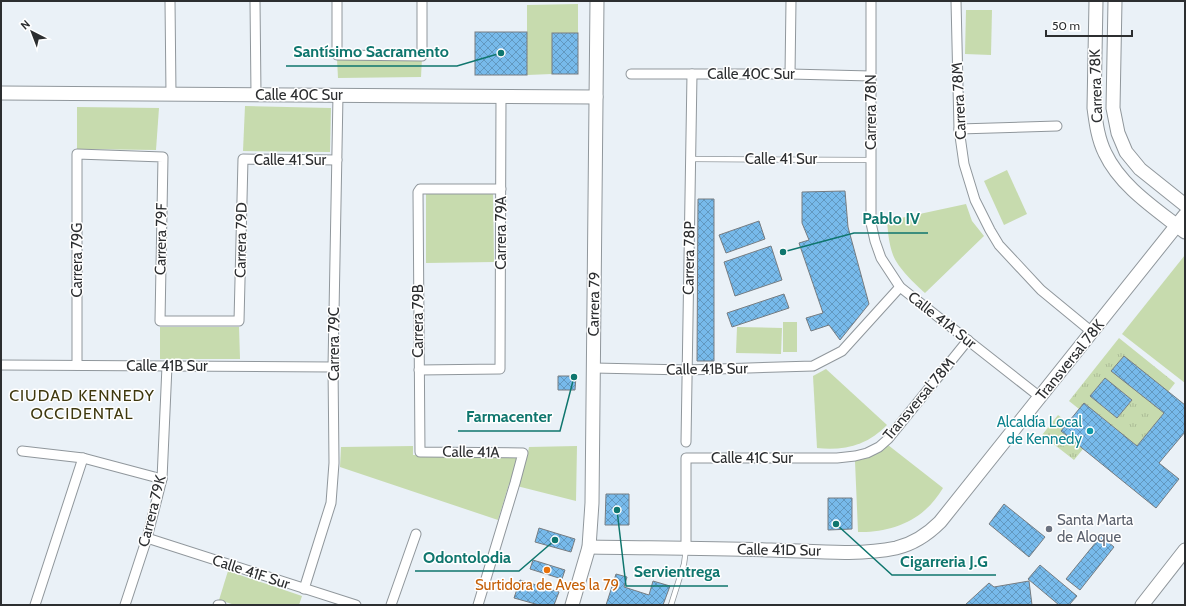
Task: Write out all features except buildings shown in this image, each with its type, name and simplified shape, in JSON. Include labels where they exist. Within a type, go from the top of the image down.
[{"type":"street","points":[[170,1],[171,94]]},
{"type":"street","points":[[255,1],[256,94]]},
{"type":"street","points":[[337,1],[337,55],[422,56],[422,1]]},
{"type":"street","name":"Carrera 79","points":[[572,605],[589,547],[592,503],[597,1]]},
{"type":"street","points":[[790,74],[791,1]]},
{"type":"street","name":"Carrera 78N","points":[[871,1],[871,223]]},
{"type":"street","name":"Carrera 78M","points":[[956,1],[959,129],[964,164],[975,200],[999,245],[1041,290],[1092,332]]},
{"type":"street","name":"Carrera 78K","points":[[1096,1],[1094,108],[1101,143],[1113,167],[1128,185],[1181,229]]},
{"type":"street","name":"Carrera 78K","points":[[1115,1],[1113,108],[1118,133],[1126,152],[1132,160],[1146,175],[1185,206]]},
{"type":"street","name":"Calle 40C Sur","points":[[631,74],[790,74],[871,76]]},
{"type":"street","name":"Carrera 78P","points":[[686,442],[692,74]]},
{"type":"street","name":"Calle 40C Sur","points":[[1,93],[596,97]]},
{"type":"street","name":"Carrera 79C","points":[[304,588],[331,503],[334,453],[333,367],[338,95]]},
{"type":"street","name":"Carrera 79A","points":[[419,370],[500,369],[501,96]]},
{"type":"street","points":[[959,129],[1057,126]]},
{"type":"street","name":"Carrera 79G","points":[[77,366],[77,154],[163,157]]},
{"type":"street","name":"Carrera 79F","points":[[163,157],[160,321],[239,321]]},
{"type":"street","name":"Calle 41 Sur","points":[[243,159],[337,160]]},
{"type":"street","name":"Carrera 79D","points":[[239,321],[243,159]]},
{"type":"street","name":"Carrera 79B","points":[[420,452],[418,190],[501,189]]},
{"type":"street","name":"Transversal 78K","points":[[920,538],[932,530],[940,522],[1092,332],[1181,229],[1185,215]]},
{"type":"street","name":"Calle 41A Sur","points":[[871,223],[881,258],[900,287],[1040,397]]},
{"type":"street","name":"Calle 41B Sur","points":[[594,368],[687,370],[813,366],[820,364],[842,351],[900,287]]},
{"type":"street","name":"Transversal 78M","points":[[818,458],[855,456],[878,447],[897,428],[968,340]]},
{"type":"street","name":"Calle 41B Sur","points":[[1,365],[333,367]]},
{"type":"street","name":"Carrera 79K","points":[[125,605],[147,538],[162,479],[167,366]]},
{"type":"street","points":[[22,451],[84,458],[162,479]]},
{"type":"street","name":"Calle 41A","points":[[420,452],[523,453],[478,605]]},
{"type":"street","points":[[35,605],[84,458]]},
{"type":"street","name":"Calle 41C Sur","points":[[686,548],[686,458],[818,458]]},
{"type":"street","points":[[391,605],[416,534]]},
{"type":"street","name":"Calle 41F Sur","points":[[147,538],[356,605]]},
{"type":"street","name":"Calle 41D Sur","points":[[589,547],[855,552],[897,548],[920,538]]},
{"type":"street","points":[[1142,605],[1185,550]]},
{"type":"lane","name":"Calle 41 Sur","points":[[691,159],[871,160]]},
{"type":"lane","points":[[671,605],[684,564],[686,548]]},
{"type":"green space","points":[[578,4],[578,33],[552,34],[552,74],[527,75],[527,5]]},
{"type":"green space","points":[[966,10],[992,10],[991,55],[965,54]]},
{"type":"green space","points":[[422,58],[421,77],[338,78],[337,59]]},
{"type":"green space","points":[[245,106],[331,108],[330,152],[243,151]]},
{"type":"green space","points":[[77,107],[159,108],[156,150],[77,149]]},
{"type":"green space","points":[[1007,170],[1027,214],[1004,225],[984,181]]},
{"type":"green space","points":[[493,192],[494,262],[426,263],[426,193]]},
{"type":"green space","points":[[966,204],[972,221],[984,236],[925,293],[907,276],[895,260],[888,234],[887,221]]},
{"type":"green space","points":[[1185,255],[1185,383],[1122,334]]},
{"type":"green space","points":[[783,322],[797,322],[797,352],[783,352]]},
{"type":"green space","points":[[160,327],[239,327],[240,359],[160,359]]},
{"type":"green space","points":[[737,327],[782,328],[781,354],[736,353]]},
{"type":"green space","points":[[1119,338],[1175,383],[1168,392],[1124,356],[1112,371],[1164,413],[1137,446],[1084,403],[1079,409],[1069,401]],"holes":[[[1105,378],[1132,400],[1117,418],[1090,396]]]},
{"type":"green space","points":[[826,369],[887,425],[880,432],[864,442],[855,445],[827,449],[817,448],[813,376]]},
{"type":"green space","points":[[1058,415],[1068,423],[1061,431],[1083,449],[1074,460],[1042,435]]},
{"type":"green space","points":[[888,445],[943,488],[928,508],[918,516],[902,524],[884,530],[858,532],[855,461],[872,456]]},
{"type":"green space","points":[[413,446],[413,455],[527,457],[529,447],[577,446],[576,501],[509,484],[498,520],[340,467],[341,447]]},
{"type":"green space","points":[[228,571],[302,596],[299,605],[235,605],[219,600]]},
{"type":"place","name":"Santísimo Sacramento","points":[[501,53]]},
{"type":"place","name":"Pablo IV","points":[[783,252]]},
{"type":"place","name":"Farmacenter","points":[[574,377]]},
{"type":"place","name":"Alcaldía Local de Kennedy","points":[[1090,431]]},
{"type":"place","name":"Servientrega","points":[[617,510]]},
{"type":"place","name":"Cigarreria J.G","points":[[836,524]]},
{"type":"place","name":"Santa Marta de Aloque","points":[[1049,529]]},
{"type":"place","name":"Odontolodia","points":[[555,540]]},
{"type":"place","name":"Surtidora de Aves la 79","points":[[547,570]]},
{"type":"district","name":"CIUDAD KENNEDY OCCIDENTAL","points":[[82,404]]}]
